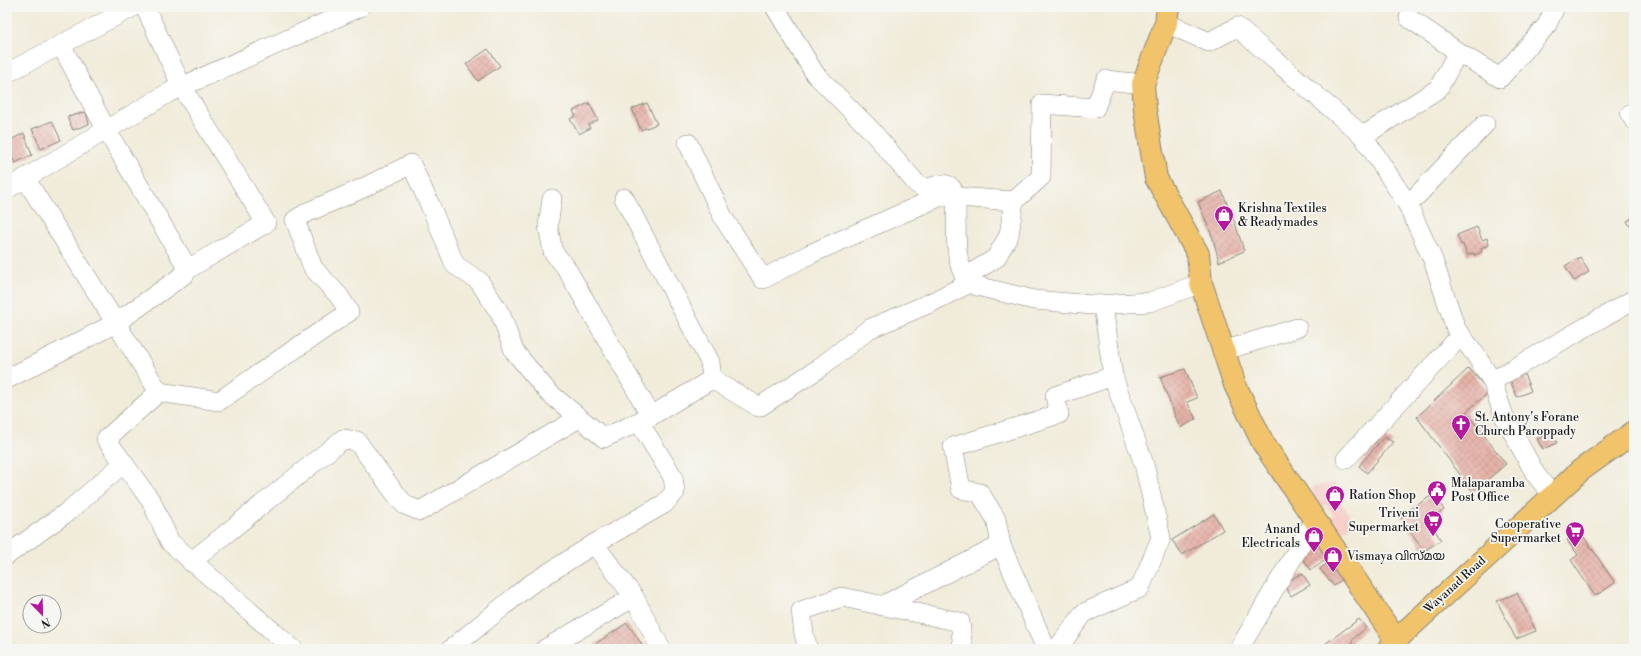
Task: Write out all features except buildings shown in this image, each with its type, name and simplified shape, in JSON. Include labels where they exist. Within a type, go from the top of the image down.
[{"type":"main road","points":[[1167,15],[1143,84],[1145,110],[1156,178],[1198,254],[1201,283],[1223,351],[1235,385],[1263,443],[1314,520],[1392,644]]},
{"type":"main road","name":"Wayanad Road","points":[[1392,644],[1581,470],[1634,432]]},
{"type":"street","points":[[7,73],[133,7]]},
{"type":"street","points":[[145,7],[182,87],[266,224]]},
{"type":"street","points":[[7,189],[108,131],[170,92],[360,7]]},
{"type":"street","points":[[775,7],[815,74],[870,129],[916,183],[925,189],[941,184],[947,184],[953,190],[956,197],[956,242],[961,271],[967,280],[977,286],[1034,300],[1093,305],[1150,302],[1201,283]]},
{"type":"street","points":[[1409,18],[1458,52],[1500,78],[1547,25],[1555,7]]},
{"type":"street","points":[[1167,15],[1209,42],[1237,27],[1363,136],[1408,205],[1433,260],[1456,329],[1475,354],[1492,381],[1504,416],[1536,475],[1553,496]]},
{"type":"street","points":[[61,45],[108,131],[188,269]]},
{"type":"street","points":[[1363,136],[1438,89],[1458,52]]},
{"type":"street","points":[[712,379],[759,407],[818,369],[869,329],[928,304],[967,280],[996,258],[1009,235],[1014,201],[1041,177],[1042,104],[1095,108],[1106,80],[1143,84]]},
{"type":"street","points":[[1408,205],[1485,124]]},
{"type":"street","points":[[688,143],[724,219],[763,279],[810,254],[941,196],[1014,201]]},
{"type":"street","points":[[7,378],[116,323],[185,274],[188,269],[266,224],[295,220],[308,212],[363,188],[411,164],[455,265],[479,281],[501,315],[514,351],[548,392],[604,438],[645,419],[712,379]]},
{"type":"street","points":[[25,178],[159,392],[219,401],[349,312],[339,296],[313,268],[295,220]]},
{"type":"street","points":[[624,198],[710,362],[712,379]]},
{"type":"street","points":[[451,649],[528,586],[594,544],[664,504],[674,492],[673,477],[645,419],[565,266],[553,252],[548,226],[552,199]]},
{"type":"street","points":[[1492,381],[1631,301]]},
{"type":"street","points":[[1057,649],[1084,613],[1140,588],[1161,538],[1144,464],[1113,376],[1103,305]]},
{"type":"street","points":[[1223,351],[1298,328]]},
{"type":"street","points":[[1346,459],[1461,335]]},
{"type":"street","points":[[1046,649],[1001,545],[996,519],[980,493],[961,489],[953,447],[1059,414],[1055,396],[1113,376]]},
{"type":"street","points":[[159,392],[106,439],[151,501],[170,542],[191,562],[293,649]]},
{"type":"street","points":[[191,562],[343,439],[357,441],[402,501],[406,505],[420,511],[579,418]]},
{"type":"street","points":[[7,555],[66,513],[124,463]]},
{"type":"street","points":[[1239,649],[1314,520]]},
{"type":"street","points":[[594,544],[634,597],[661,649]]},
{"type":"street","points":[[882,606],[1001,545]]},
{"type":"street","points":[[545,649],[634,597]]},
{"type":"street","points":[[808,649],[804,634],[801,611],[842,597],[960,622],[964,649]]},
{"type":"shaded area","points":[[1336,483],[1337,495],[1355,524],[1331,539],[1322,524],[1334,516],[1327,505],[1314,506],[1312,486]]},
{"type":"place","name":"Krishna Textiles & Readymades","points":[[1224,232]]},
{"type":"place","name":"St. Antony's Forane Church Paroppady","points":[[1461,441]]},
{"type":"place","name":"Malaparamba Post Office","points":[[1437,507]]},
{"type":"place","name":"Ration Shop","points":[[1335,512]]},
{"type":"place","name":"Triveni Supermarket","points":[[1433,537]]},
{"type":"place","name":"Cooperative Supermarket","points":[[1575,548]]},
{"type":"place","name":"Anand Electricals","points":[[1314,553]]},
{"type":"place","name":"Vismaya വിസ്മയ","points":[[1333,573]]}]
